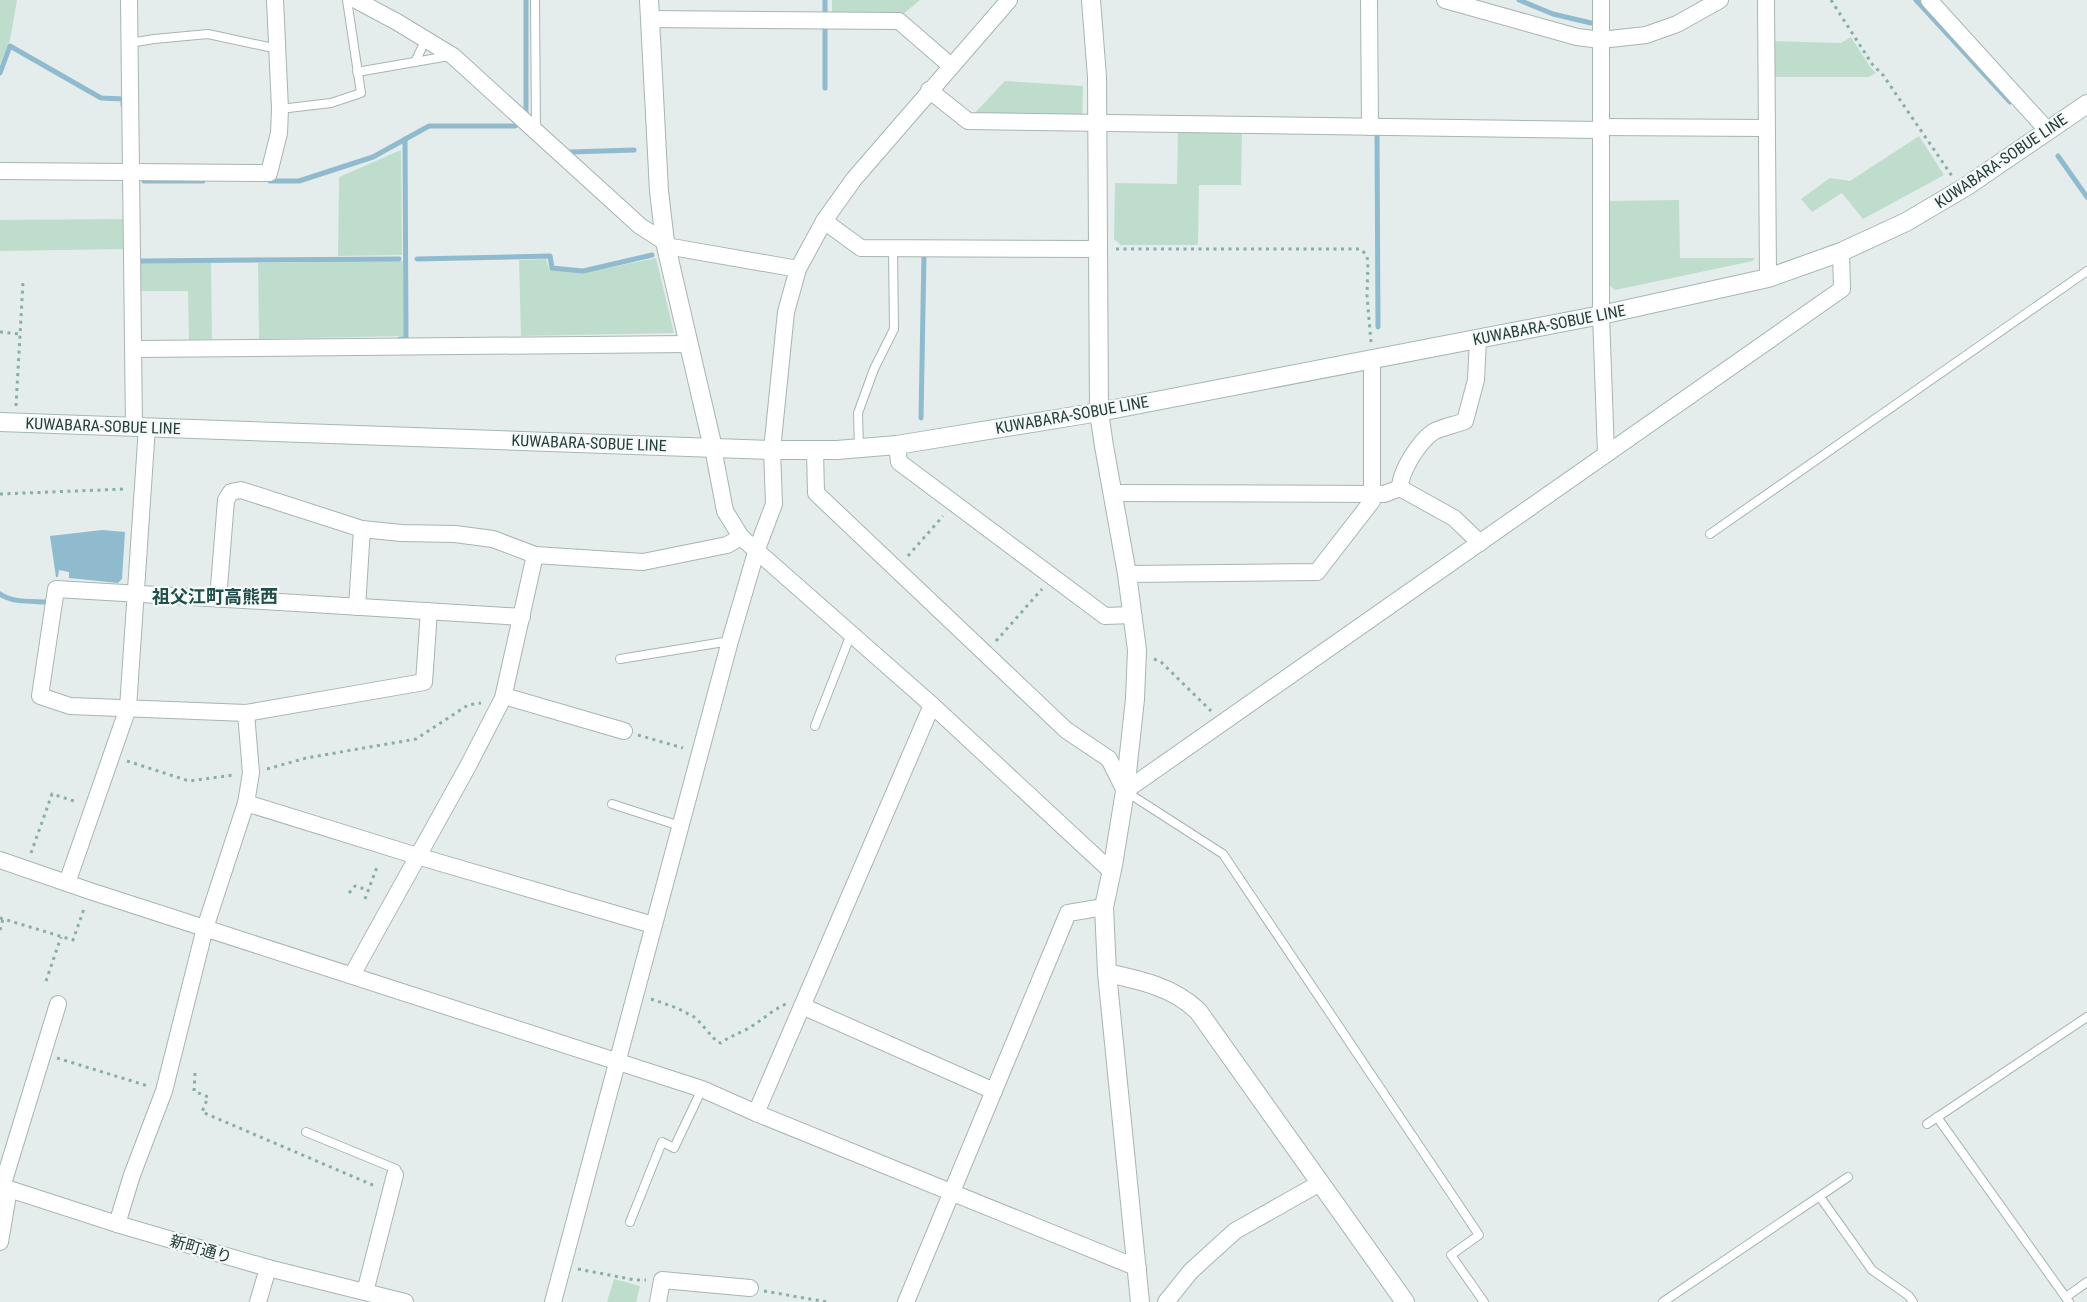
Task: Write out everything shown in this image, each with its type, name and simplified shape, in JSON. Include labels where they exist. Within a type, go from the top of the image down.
[{"type":"street","points":[[67,884],[128,708],[136,594],[143,489],[141,427],[134,349],[129,0]]},
{"type":"street","points":[[0,171],[269,173],[279,133],[280,108],[275,0]]},
{"type":"street","points":[[356,0],[453,56],[640,226],[665,244],[798,269]]},
{"type":"street","points":[[649,0],[659,191],[665,244],[725,511],[741,537],[933,705],[1112,872]]},
{"type":"street","points":[[553,1302],[730,641],[757,549],[774,504],[772,450],[786,312],[798,269],[824,221],[854,179],[1009,0]]},
{"type":"street","points":[[1091,0],[1097,66],[1100,412],[1137,650],[1135,699],[1125,791],[1104,907],[1107,973],[1140,1302]]},
{"type":"street","points":[[1369,0],[1370,128]]},
{"type":"street","points":[[1445,0],[1577,37],[1601,40],[1646,35],[1677,24],[1720,0]]},
{"type":"street","points":[[1601,0],[1601,315],[1606,454]]},
{"type":"street","points":[[1766,0],[1768,278]]},
{"type":"street","points":[[1929,0],[2048,131]]},
{"type":"street","points":[[650,20],[899,21],[951,66]]},
{"type":"street","points":[[929,90],[968,121],[1370,128],[1766,128]]},
{"type":"street","name":"KUWABARA-SOBUE LINE","points":[[7,422],[772,450],[897,445],[1100,412],[1601,315],[1768,278],[1841,252],[1906,222],[1961,190],[2087,104]]},
{"type":"street","points":[[824,221],[861,249],[1099,249]]},
{"type":"street","points":[[1125,791],[1842,289],[1841,252]]},
{"type":"street","points":[[1400,488],[1400,480],[1419,445],[1435,431],[1465,421],[1476,380],[1478,339]]},
{"type":"street","points":[[134,349],[688,344]]},
{"type":"street","points":[[1127,574],[1317,572],[1372,501],[1372,359]]},
{"type":"street","points":[[897,445],[899,462],[1105,616],[1132,615]]},
{"type":"street","points":[[815,450],[816,493],[1066,730],[1109,759],[1125,791]]},
{"type":"street","points":[[1112,493],[1384,494],[1400,488],[1454,518],[1480,543]]},
{"type":"street","points":[[218,599],[226,500],[231,492],[241,490],[362,529],[401,533],[455,534],[493,539],[535,555],[643,562],[728,545],[741,537]]},
{"type":"street","points":[[357,607],[362,529]]},
{"type":"street","points":[[352,975],[504,697],[535,555]]},
{"type":"street","points":[[429,611],[424,682],[246,713],[70,706],[40,696],[56,589],[429,611],[522,617]]},
{"type":"street","points":[[504,697],[624,731]]},
{"type":"street","points":[[756,1113],[933,705]]},
{"type":"street","points":[[117,1224],[132,1175],[164,1091],[205,928],[246,803],[251,773],[246,713]]},
{"type":"street","points":[[246,803],[653,925]]},
{"type":"street","points":[[0,860],[67,884],[702,1089],[1137,1268]]},
{"type":"street","points":[[906,1302],[1068,913],[1104,907]]},
{"type":"street","points":[[1107,973],[1161,987],[1183,998],[1198,1011],[1405,1302]]},
{"type":"street","points":[[804,1003],[994,1091]]},
{"type":"street","points":[[0,1242],[4,1188],[58,1004]]},
{"type":"street","points":[[365,1292],[395,1175]]},
{"type":"street","points":[[1166,1302],[1191,1271],[1235,1231],[1320,1183]]},
{"type":"street","name":"新町通り","points":[[4,1188],[268,1268],[405,1302]]},
{"type":"street","points":[[258,1302],[268,1268]]},
{"type":"street","points":[[658,1302],[662,1280],[750,1288]]},
{"type":"lane","points":[[280,108],[331,103],[361,93],[347,0]]},
{"type":"lane","points":[[535,0],[536,130]]},
{"type":"lane","points":[[130,43],[208,34],[278,49]]},
{"type":"lane","points":[[415,62],[426,39]]},
{"type":"lane","points":[[357,72],[453,56]]},
{"type":"lane","points":[[859,448],[858,412],[874,369],[894,329],[893,249]]},
{"type":"lane","points":[[1710,534],[2087,271]]},
{"type":"lane","points":[[815,726],[852,633]]},
{"type":"lane","points":[[620,659],[730,641]]},
{"type":"lane","points":[[1125,791],[1223,854],[1479,1235],[1451,1255],[1484,1302]]},
{"type":"lane","points":[[612,804],[680,826]]},
{"type":"lane","points":[[1927,1124],[2087,1017]]},
{"type":"lane","points":[[630,1222],[662,1142],[674,1148],[702,1089]]},
{"type":"lane","points":[[1937,1118],[2068,1300],[2087,1282]]},
{"type":"lane","points":[[306,1132],[396,1169],[395,1175]]},
{"type":"lane","points":[[1666,1301],[1848,1178]]},
{"type":"lane","points":[[1820,1197],[1872,1270],[1909,1296],[1913,1302]]},
{"type":"path","points":[[1831,0],[1872,64],[1883,75],[1961,190]]},
{"type":"path","points":[[1099,249],[1360,249],[1366,254],[1368,261],[1367,296],[1372,359]]},
{"type":"path","points":[[7,422],[20,334],[23,282]]},
{"type":"path","points":[[0,332],[20,334]]},
{"type":"path","points":[[0,494],[143,489]]},
{"type":"path","points":[[897,569],[954,503]]},
{"type":"path","points":[[985,653],[1053,577]]},
{"type":"path","points":[[1137,650],[1161,662],[1223,723]]},
{"type":"path","points":[[416,739],[468,705],[504,697]]},
{"type":"path","points":[[624,731],[700,753]]},
{"type":"path","points":[[26,869],[52,794],[93,807]]},
{"type":"path","points":[[365,899],[377,867]]},
{"type":"path","points":[[349,893],[355,886],[368,890]]},
{"type":"path","points":[[0,930],[2,918],[73,940],[90,891]]},
{"type":"path","points":[[46,981],[61,937]]},
{"type":"path","points":[[634,994],[677,1008],[696,1018],[717,1042],[721,1042],[736,1032],[743,1031],[774,1008],[789,1002],[804,1003]]},
{"type":"path","points":[[43,1054],[164,1091]]},
{"type":"path","points":[[195,1073],[194,1091],[208,1097],[202,1112],[390,1193]]},
{"type":"path","points":[[562,1265],[635,1280],[662,1280]]},
{"type":"path","points":[[750,1288],[827,1302]]},
{"type":"green space","points":[[0,0],[17,0],[10,40],[0,64]]},
{"type":"green space","points":[[832,0],[920,0],[901,16],[832,15]]},
{"type":"green space","points":[[1851,37],[1876,73],[1869,77],[1772,77],[1772,41],[1841,43]]},
{"type":"green space","points":[[1005,81],[1083,86],[1082,120],[970,118]]},
{"type":"green space","points":[[1178,129],[1242,131],[1241,185],[1199,185],[1198,245],[1121,245],[1114,239],[1115,183],[1177,184]]},
{"type":"green space","points":[[1919,136],[1944,175],[1863,219],[1842,193],[1812,212],[1801,199],[1830,178],[1850,181]]},
{"type":"green space","points":[[401,150],[402,255],[338,256],[339,177]]},
{"type":"green space","points":[[1679,200],[1680,258],[1755,258],[1753,261],[1615,290],[1609,285],[1608,201]]},
{"type":"green space","points":[[124,219],[125,249],[0,251],[0,220]]},
{"type":"green space","points":[[656,258],[674,333],[521,336],[519,260],[546,259],[549,269],[583,273]]},
{"type":"green space","points":[[403,261],[404,336],[259,339],[258,263]]},
{"type":"green space","points":[[139,263],[211,263],[212,339],[189,340],[188,291],[139,291]]},
{"type":"green space","points":[[614,1279],[640,1286],[636,1302],[607,1302]]},
{"type":"water","points":[[102,530],[125,532],[122,579],[118,583],[69,578],[69,572],[59,570],[58,577],[56,577],[50,536]]},
{"type":"waterway","points":[[526,0],[526,114]]},
{"type":"waterway","points":[[825,0],[825,14]]},
{"type":"waterway","points":[[1519,0],[1553,14],[1591,23]]},
{"type":"waterway","points":[[1916,0],[2010,102]]},
{"type":"waterway","points":[[825,28],[825,88]]},
{"type":"waterway","points":[[0,73],[10,46],[101,98],[123,99],[123,105]]},
{"type":"waterway","points":[[270,181],[299,181],[373,157],[429,126],[515,126]]},
{"type":"waterway","points":[[1377,134],[1378,327]]},
{"type":"waterway","points":[[400,339],[406,339],[405,139]]},
{"type":"waterway","points":[[570,152],[634,150]]},
{"type":"waterway","points":[[2058,156],[2087,197]]},
{"type":"waterway","points":[[144,181],[203,181]]},
{"type":"waterway","points":[[921,418],[924,254]]},
{"type":"waterway","points":[[417,259],[550,256],[552,268],[583,271],[652,255]]},
{"type":"waterway","points":[[139,261],[399,259]]},
{"type":"waterway","points":[[0,594],[17,600],[47,602]]},
{"type":"district","name":"祖父江町高熊西","points":[[215,596]]}]
